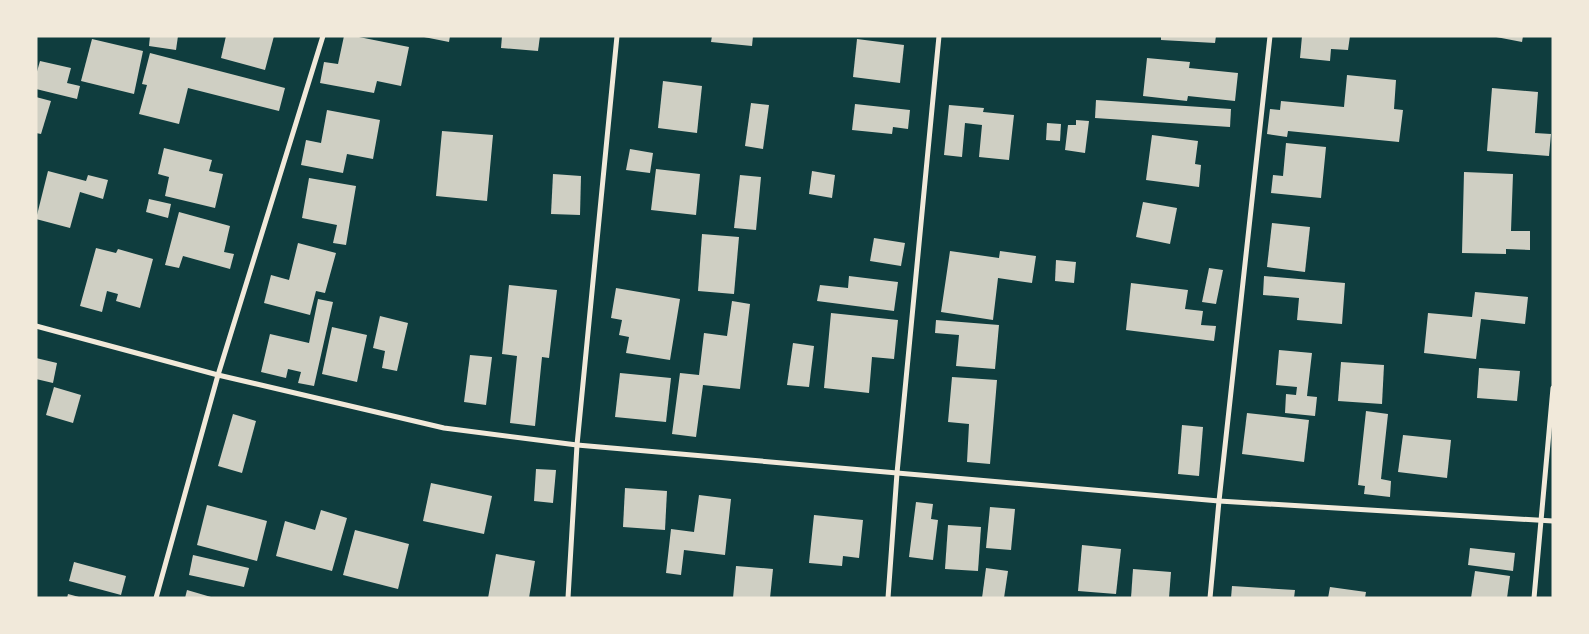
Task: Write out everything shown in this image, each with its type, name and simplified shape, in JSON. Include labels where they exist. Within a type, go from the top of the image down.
[{"type":"street","points":[[156,598],[218,375],[323,36]]},
{"type":"street","points":[[568,598],[577,445],[617,36]]},
{"type":"street","points":[[888,598],[897,473],[939,36]]},
{"type":"street","points":[[1210,598],[1270,36]]},
{"type":"street","points":[[36,326],[218,375],[444,428],[577,445],[1219,501],[1553,521]]},
{"type":"street","points":[[1534,598],[1553,388]]},
{"type":"building","points":[[150,36],[178,36],[176,50],[149,46]]},
{"type":"building","points":[[226,36],[274,36],[265,70],[221,58]]},
{"type":"building","points":[[344,36],[354,36],[409,47],[401,86],[377,81],[374,93],[320,83],[324,62],[338,64]]},
{"type":"building","points":[[419,36],[450,36],[449,42]]},
{"type":"building","points":[[502,36],[540,36],[538,51],[501,48]]},
{"type":"building","points":[[712,36],[753,36],[752,46],[711,42]]},
{"type":"building","points":[[1161,36],[1216,36],[1215,43],[1161,40]]},
{"type":"building","points":[[1302,36],[1350,36],[1348,50],[1331,49],[1330,61],[1300,58]]},
{"type":"building","points":[[1491,36],[1523,36],[1522,42]]},
{"type":"building","points":[[92,39],[143,51],[134,94],[81,81]]},
{"type":"building","points":[[857,39],[904,45],[900,83],[853,77]]},
{"type":"building","points":[[150,53],[285,88],[279,111],[188,88],[179,124],[139,114],[147,85],[142,84]]},
{"type":"building","points":[[1147,58],[1190,62],[1189,68],[1238,73],[1235,101],[1188,96],[1187,101],[1143,96]]},
{"type":"building","points":[[40,61],[71,68],[67,83],[80,86],[77,99],[36,89],[36,75]]},
{"type":"building","points":[[1347,75],[1396,80],[1394,109],[1403,110],[1399,142],[1288,131],[1287,137],[1267,134],[1270,109],[1280,110],[1281,101],[1344,107]]},
{"type":"building","points":[[663,81],[702,86],[697,133],[658,128]]},
{"type":"building","points":[[1492,88],[1538,92],[1535,133],[1551,134],[1549,156],[1487,151]]},
{"type":"building","points":[[36,97],[51,101],[41,134],[36,133]]},
{"type":"building","points":[[1096,100],[1231,109],[1230,127],[1095,118]]},
{"type":"building","points":[[751,103],[769,105],[763,149],[745,146]]},
{"type":"building","points":[[855,104],[910,110],[908,129],[893,127],[892,134],[852,130]]},
{"type":"building","points":[[949,105],[984,108],[983,112],[1014,115],[1009,160],[979,157],[982,125],[965,123],[962,157],[944,155]]},
{"type":"building","points":[[327,110],[380,120],[373,159],[347,154],[343,173],[301,165],[306,140],[321,143]]},
{"type":"building","points":[[1076,120],[1089,121],[1085,153],[1065,150],[1068,125],[1076,125]]},
{"type":"building","points":[[1047,123],[1061,124],[1060,141],[1046,140]]},
{"type":"building","points":[[442,131],[493,135],[487,201],[436,196]]},
{"type":"building","points":[[1152,135],[1198,141],[1195,164],[1201,165],[1199,187],[1146,180]]},
{"type":"building","points":[[1286,143],[1326,147],[1321,198],[1271,193],[1273,175],[1283,176]]},
{"type":"building","points":[[164,148],[212,160],[209,171],[223,174],[215,208],[165,196],[169,177],[158,174]]},
{"type":"building","points":[[630,149],[653,153],[650,173],[626,170]]},
{"type":"building","points":[[656,169],[700,174],[696,215],[651,210]]},
{"type":"building","points":[[48,171],[86,181],[88,175],[108,180],[103,199],[80,192],[70,228],[36,219]]},
{"type":"building","points":[[812,171],[835,175],[832,198],[809,194]]},
{"type":"building","points":[[1464,172],[1513,174],[1511,231],[1530,231],[1530,250],[1506,249],[1506,254],[1462,253]]},
{"type":"building","points":[[553,174],[581,176],[580,215],[551,214]]},
{"type":"building","points":[[740,175],[761,177],[756,230],[734,228]]},
{"type":"building","points":[[309,178],[356,186],[346,245],[333,243],[337,225],[302,218]]},
{"type":"building","points":[[149,199],[171,204],[168,218],[146,212]]},
{"type":"building","points":[[1143,202],[1177,208],[1170,244],[1136,237]]},
{"type":"building","points":[[179,212],[230,226],[224,252],[234,254],[230,269],[183,256],[179,268],[165,265]]},
{"type":"building","points":[[1272,223],[1310,227],[1305,272],[1267,267]]},
{"type":"building","points":[[702,234],[739,237],[734,294],[698,291]]},
{"type":"building","points":[[874,238],[905,243],[901,266],[870,261]]},
{"type":"building","points":[[298,243],[336,253],[325,293],[316,291],[310,315],[264,303],[271,275],[289,280]]},
{"type":"building","points":[[96,248],[116,253],[118,249],[153,259],[140,308],[116,301],[118,294],[107,291],[102,312],[80,306]]},
{"type":"building","points":[[950,251],[999,258],[1000,251],[1036,256],[1032,283],[998,278],[993,320],[941,312]]},
{"type":"building","points":[[1056,260],[1076,262],[1074,283],[1055,281]]},
{"type":"building","points":[[1209,268],[1223,270],[1216,304],[1202,302]]},
{"type":"building","points":[[849,276],[898,282],[894,311],[817,301],[820,285],[848,288]]},
{"type":"building","points":[[1264,276],[1345,283],[1342,324],[1297,320],[1299,298],[1263,295]]},
{"type":"building","points":[[1131,283],[1188,290],[1185,309],[1203,311],[1201,325],[1216,326],[1214,341],[1126,330]]},
{"type":"building","points":[[509,285],[557,290],[549,358],[542,357],[535,426],[510,423],[517,356],[502,354]]},
{"type":"building","points":[[616,288],[680,299],[670,360],[626,353],[629,337],[619,335],[622,320],[611,318]]},
{"type":"building","points":[[1475,292],[1528,297],[1525,324],[1481,319],[1476,359],[1424,353],[1428,313],[1472,317]]},
{"type":"building","points":[[318,299],[333,302],[314,386],[298,383],[301,372],[288,369],[286,378],[261,372],[270,334],[309,343]]},
{"type":"building","points":[[732,301],[750,304],[740,389],[703,385],[696,437],[672,434],[680,373],[699,375],[704,333],[727,336]]},
{"type":"building","points":[[831,313],[898,320],[894,359],[872,357],[869,393],[824,388]]},
{"type":"building","points":[[380,316],[408,323],[397,371],[382,368],[385,351],[373,348]]},
{"type":"building","points":[[936,320],[999,325],[995,369],[956,366],[959,335],[935,333]]},
{"type":"building","points":[[332,327],[367,335],[357,382],[322,374]]},
{"type":"building","points":[[793,343],[814,346],[809,387],[787,385]]},
{"type":"building","points":[[1279,350],[1312,353],[1307,396],[1317,397],[1315,416],[1285,413],[1286,394],[1296,395],[1297,387],[1276,385]]},
{"type":"building","points":[[470,355],[492,357],[486,405],[464,402]]},
{"type":"building","points":[[36,358],[57,363],[53,383],[36,379]]},
{"type":"building","points":[[1341,362],[1384,365],[1382,404],[1338,401]]},
{"type":"building","points":[[1479,368],[1520,371],[1517,401],[1477,398]]},
{"type":"building","points":[[620,373],[671,378],[666,422],[615,417]]},
{"type":"building","points":[[952,377],[997,380],[990,464],[967,462],[969,424],[948,422]]},
{"type":"building","points":[[54,387],[81,395],[73,423],[46,415]]},
{"type":"building","points":[[1366,411],[1388,414],[1381,479],[1391,481],[1390,497],[1364,494],[1365,486],[1358,485]]},
{"type":"building","points":[[1247,413],[1309,420],[1304,462],[1242,454]]},
{"type":"building","points":[[233,414],[256,421],[242,473],[218,466]]},
{"type":"building","points":[[1182,425],[1203,427],[1199,476],[1178,474]]},
{"type":"building","points":[[1403,435],[1451,440],[1447,478],[1398,472]]},
{"type":"building","points":[[536,469],[556,470],[553,503],[534,501]]},
{"type":"building","points":[[431,483],[492,496],[484,534],[423,521]]},
{"type":"building","points":[[625,488],[667,491],[665,530],[623,527]]},
{"type":"building","points":[[699,495],[731,499],[725,555],[684,550],[681,575],[666,573],[671,529],[694,532]]},
{"type":"building","points":[[916,502],[933,504],[931,519],[938,520],[933,560],[909,557]]},
{"type":"building","points":[[207,505],[267,521],[257,561],[197,545]]},
{"type":"building","points":[[990,507],[1015,509],[1011,550],[986,548]]},
{"type":"building","points":[[321,510],[347,518],[332,571],[276,556],[285,521],[315,530]]},
{"type":"building","points":[[814,515],[863,520],[859,558],[843,556],[842,566],[809,563]]},
{"type":"building","points":[[948,525],[981,527],[978,571],[945,569]]},
{"type":"building","points":[[355,530],[409,544],[398,589],[343,575]]},
{"type":"building","points":[[1082,545],[1121,549],[1116,594],[1078,591]]},
{"type":"building","points":[[1470,548],[1515,553],[1513,571],[1468,565]]},
{"type":"building","points":[[496,554],[535,561],[529,598],[488,598]]},
{"type":"building","points":[[193,555],[249,568],[244,587],[189,575]]},
{"type":"building","points":[[74,562],[126,576],[121,595],[69,581]]},
{"type":"building","points":[[736,566],[773,569],[770,598],[733,598]]},
{"type":"building","points":[[986,568],[1008,571],[1004,598],[982,598]]},
{"type":"building","points":[[1133,569],[1171,572],[1169,598],[1131,598]]},
{"type":"building","points":[[1475,571],[1510,576],[1507,598],[1471,598]]},
{"type":"building","points":[[1232,586],[1295,590],[1294,598],[1231,598]]},
{"type":"building","points":[[1330,587],[1366,592],[1365,598],[1328,598]]},
{"type":"building","points":[[187,590],[211,597],[211,598],[185,598]]},
{"type":"building","points":[[68,594],[79,597],[79,598],[67,598]]}]
